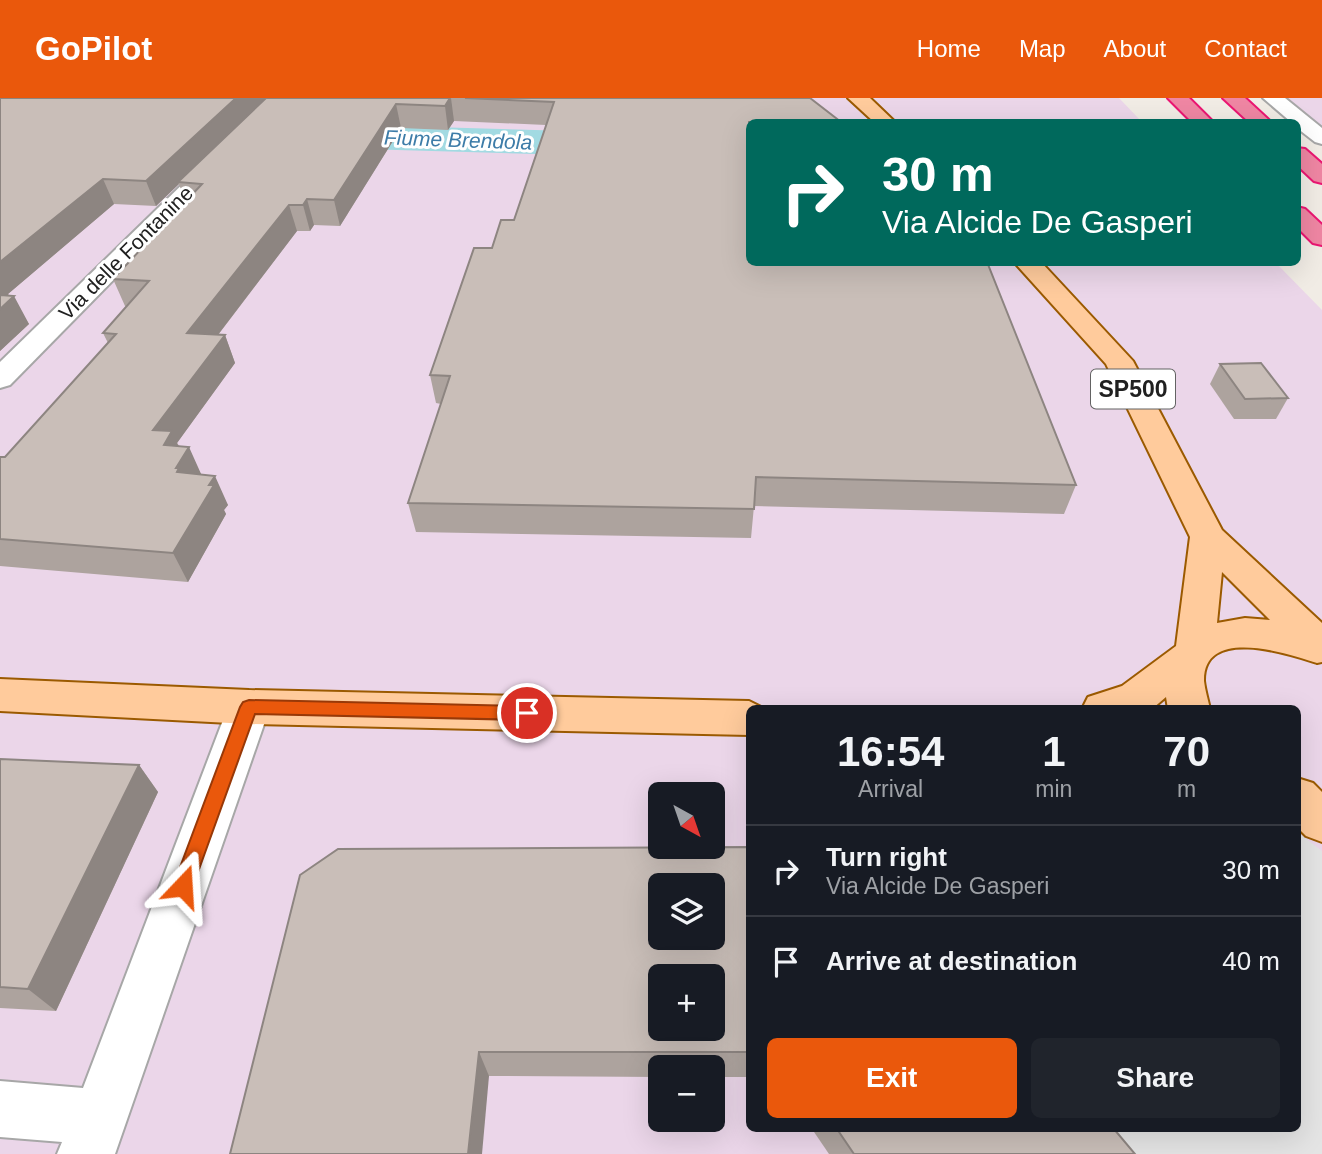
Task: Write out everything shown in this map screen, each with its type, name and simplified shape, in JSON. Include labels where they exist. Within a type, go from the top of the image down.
[{"type":"highway","points":[[1178,98],[1200,119]]},
{"type":"highway","points":[[1233,98],[1258,119]]},
{"type":"highway","points":[[1301,158],[1322,176]]},
{"type":"highway","points":[[1301,218],[1322,239]]},
{"type":"main road","points":[[858,98],[882,119]]},
{"type":"main road","name":"SP500","points":[[1031,266],[1119,361],[1208,537],[1322,648]]},
{"type":"main road","points":[[1188,705],[1182,690],[1183,672],[1193,653],[1208,537]]},
{"type":"main road","name":"SP500","points":[[1193,653],[1211,639],[1231,634],[1256,633],[1282,636],[1322,648]]},
{"type":"main road","points":[[1115,705],[1136,698],[1193,653]]},
{"type":"main road","points":[[0,695],[249,707],[746,718]]},
{"type":"main road","points":[[1301,791],[1322,795]]},
{"type":"main road","points":[[1301,801],[1322,822]]},
{"type":"street","name":"Via delle Fontanine","points":[[0,379],[282,98]]},
{"type":"street","points":[[1273,98],[1299,119]]},
{"type":"street","points":[[1301,121],[1322,138]]},
{"type":"street","points":[[0,1109],[92,1135],[249,707]]},
{"type":"shaded area","points":[[0,98],[1119,98],[1139,119],[746,119],[746,266],[1279,266],[1322,310],[1322,1154],[0,1154]]},
{"type":"shaded area","points":[[1287,98],[1322,98],[1322,129],[1312,120]]},
{"type":"shaded area","points":[[1301,835],[1322,851],[1322,1154],[1125,1154],[1107,1132],[1301,1132]]},
{"type":"building","points":[[0,98],[236,98],[146,181],[103,179],[0,262]]},
{"type":"building","points":[[266,98],[450,98],[445,106],[396,104],[334,200],[307,199],[303,205],[289,205],[187,333],[225,335],[153,430],[172,431],[164,445],[189,447],[176,468],[179,468],[177,472],[215,476],[209,485],[214,485],[173,553],[0,539],[0,457],[5,457],[116,334],[103,333],[149,281],[113,279],[202,184],[178,182]]},
{"type":"building","points":[[465,98],[810,98],[837,119],[746,119],[746,266],[989,266],[1076,485],[756,477],[754,509],[408,503],[450,376],[430,375],[474,248],[492,248],[501,220],[514,220],[554,102]]},
{"type":"building","points":[[0,295],[14,296],[0,309]]},
{"type":"building","points":[[1261,363],[1288,398],[1245,399],[1220,364]]},
{"type":"building","points":[[0,759],[139,765],[28,989],[0,987]]},
{"type":"building","points":[[648,847],[648,859],[725,859],[725,847],[746,847],[746,1052],[479,1052],[468,1154],[230,1154],[300,875],[338,849]]},
{"type":"building","points":[[839,1132],[1117,1132],[1135,1154],[854,1154]]},
{"type":"waterway","name":"Fiume Brendola","points":[[293,135],[746,148]]},
{"type":"route","points":[[183,886],[249,707],[527,713]]}]
